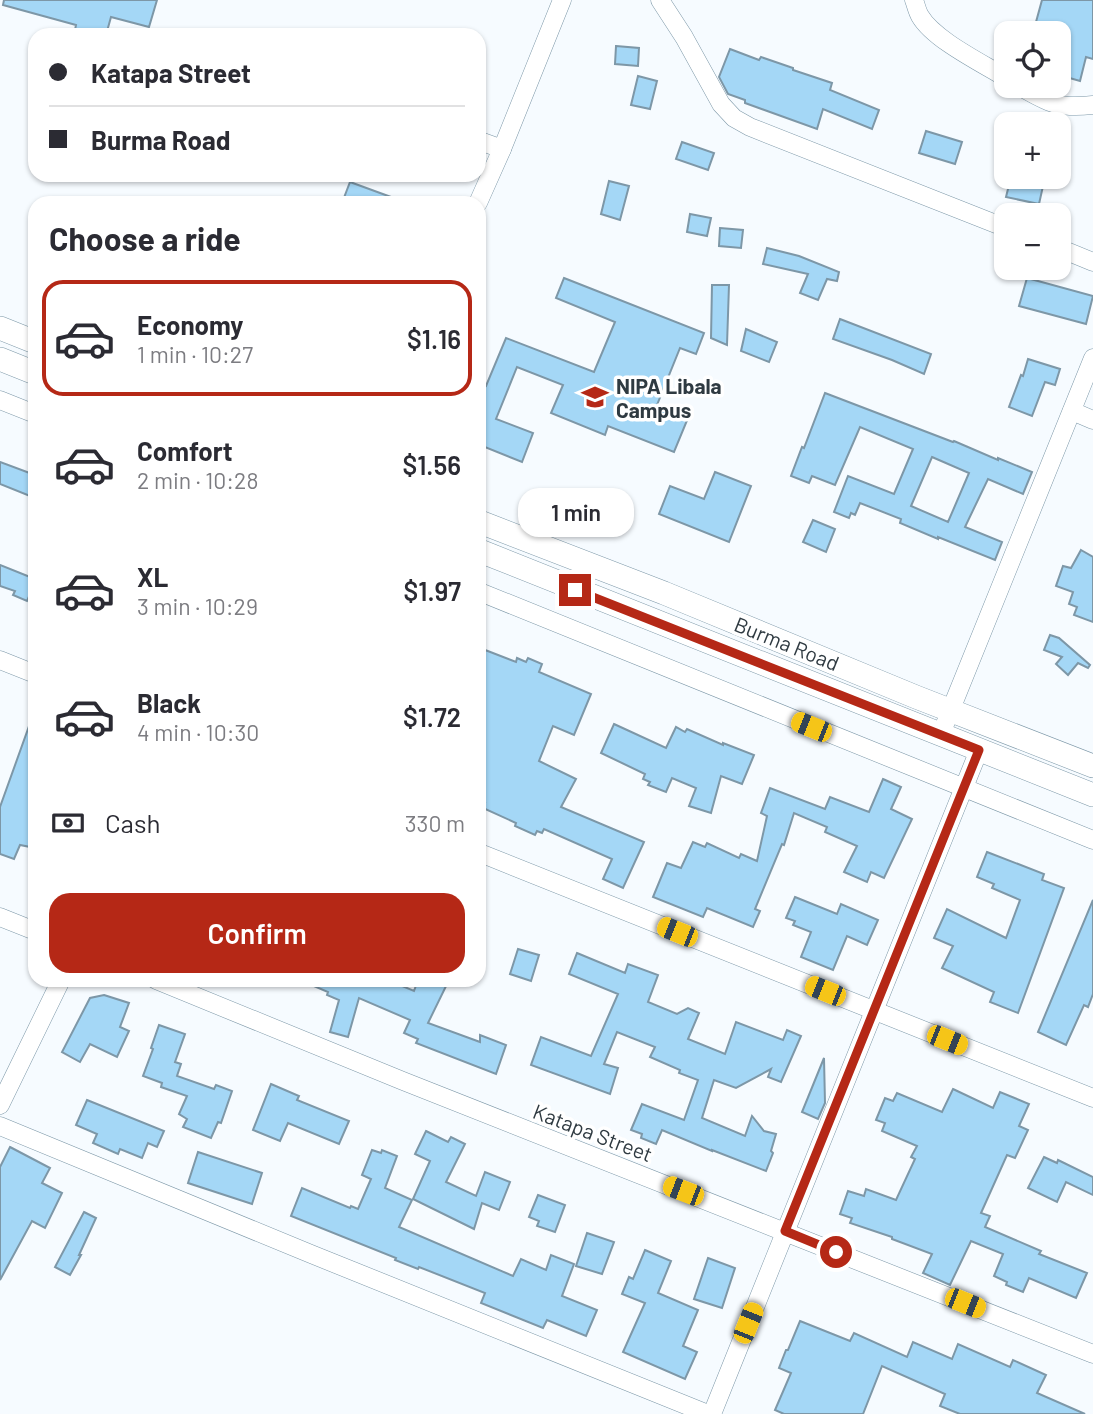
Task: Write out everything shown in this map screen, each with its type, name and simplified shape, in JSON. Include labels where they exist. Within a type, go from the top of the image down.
[{"type":"main road","points":[[0,328],[28,339]]},
{"type":"main road","points":[[0,359],[28,370]]},
{"type":"main road","name":"Burma Road","points":[[486,524],[1093,766]]},
{"type":"main road","name":"Burma Road","points":[[486,553],[1093,795]]},
{"type":"street","points":[[481,196],[562,0]]},
{"type":"street","points":[[660,0],[721,104],[734,118],[750,127],[994,223]]},
{"type":"street","points":[[914,0],[920,16],[931,30],[994,71]]},
{"type":"street","points":[[1042,98],[1053,104],[1073,107],[1093,105]]},
{"type":"street","points":[[486,143],[502,149]]},
{"type":"street","points":[[1071,253],[1093,262]]},
{"type":"street","points":[[941,734],[1093,358]]},
{"type":"street","points":[[0,400],[28,411]]},
{"type":"street","points":[[1072,411],[1093,420]]},
{"type":"street","points":[[486,594],[1093,840]]},
{"type":"street","points":[[0,660],[28,671]]},
{"type":"street","points":[[0,1126],[710,1414],[979,750]]},
{"type":"street","points":[[486,855],[1093,1098]]},
{"type":"street","points":[[0,917],[28,928]]},
{"type":"street","points":[[0,1105],[58,987]]},
{"type":"street","name":"Katapa Street","points":[[173,987],[403,1081],[1093,1354]]},
{"type":"building","points":[[4,0],[157,0],[149,27],[111,17],[108,28],[75,28],[76,25],[3,5]]},
{"type":"building","points":[[1042,0],[1093,0],[1093,59],[1086,57],[1080,81],[1071,78],[1071,21],[1036,21]]},
{"type":"building","points":[[616,46],[639,48],[638,66],[615,64]]},
{"type":"building","points":[[730,49],[759,60],[761,57],[832,83],[830,90],[879,110],[872,129],[823,109],[817,129],[745,103],[745,100],[728,94],[719,77]]},
{"type":"building","points":[[638,76],[657,81],[650,109],[631,105]]},
{"type":"building","points":[[926,131],[962,142],[955,164],[919,153]]},
{"type":"building","points":[[682,142],[714,153],[708,170],[676,159]]},
{"type":"building","points":[[609,181],[629,186],[620,220],[601,214]]},
{"type":"building","points":[[350,182],[388,196],[345,196]]},
{"type":"building","points":[[1008,189],[1042,189],[1039,203],[1006,197]]},
{"type":"building","points":[[690,214],[711,218],[707,236],[687,232]]},
{"type":"building","points":[[720,228],[743,230],[741,248],[719,246]]},
{"type":"building","points":[[767,248],[799,256],[839,272],[837,281],[827,279],[818,300],[800,293],[808,274],[763,264]]},
{"type":"building","points":[[564,278],[704,333],[696,354],[680,348],[657,405],[688,418],[674,452],[608,426],[605,435],[551,413],[563,385],[517,367],[496,419],[533,433],[522,462],[486,447],[486,386],[506,338],[594,372],[615,322],[556,298]]},
{"type":"building","points":[[1026,280],[1093,296],[1086,324],[1019,306]]},
{"type":"building","points":[[712,285],[729,285],[727,345],[711,338]]},
{"type":"building","points":[[840,319],[931,354],[924,374],[833,339]]},
{"type":"building","points":[[746,329],[777,342],[769,362],[741,351]]},
{"type":"building","points":[[1028,359],[1060,369],[1055,385],[1045,382],[1032,416],[1009,407]]},
{"type":"building","points":[[825,393],[1032,472],[1023,494],[988,479],[965,527],[1002,542],[995,560],[900,523],[901,519],[860,503],[855,515],[851,513],[849,518],[834,512],[848,476],[894,494],[913,449],[860,427],[835,485],[812,476],[809,483],[791,476],[802,447],[804,448]],"holes":[[[932,457],[969,473],[948,522],[911,506]]]},
{"type":"building","points":[[0,462],[28,472],[28,495],[0,484]]},
{"type":"building","points":[[715,472],[751,486],[729,542],[659,514],[670,486],[704,499]]},
{"type":"building","points":[[813,520],[835,529],[826,552],[803,542]]},
{"type":"building","points":[[1081,550],[1093,557],[1093,622],[1074,615],[1077,607],[1069,604],[1073,592],[1056,586],[1063,566],[1071,568]]},
{"type":"building","points":[[0,565],[28,576],[27,601],[13,595],[15,591],[0,586]]},
{"type":"building","points":[[1050,635],[1059,638],[1090,665],[1088,668],[1078,663],[1068,675],[1056,664],[1062,657],[1044,650]]},
{"type":"building","points":[[486,650],[516,662],[517,658],[526,662],[528,658],[542,664],[539,672],[591,694],[574,735],[553,726],[539,761],[576,779],[561,807],[644,842],[623,888],[603,879],[612,859],[544,829],[542,833],[537,831],[535,835],[515,826],[516,823],[486,809]]},
{"type":"building","points":[[614,724],[666,748],[676,727],[754,755],[742,784],[721,776],[711,813],[689,806],[696,788],[672,778],[666,792],[648,785],[650,782],[643,779],[645,774],[601,753]]},
{"type":"building","points":[[28,729],[28,847],[20,845],[14,859],[0,854],[0,807]]},
{"type":"building","points":[[883,779],[901,787],[891,809],[912,819],[884,878],[871,872],[867,882],[844,872],[857,846],[825,832],[827,827],[794,813],[784,845],[782,844],[755,909],[760,911],[753,927],[707,908],[703,917],[653,897],[667,863],[681,868],[693,842],[705,847],[707,843],[739,858],[741,854],[757,861],[767,816],[761,813],[770,788],[825,809],[830,797],[869,812]]},
{"type":"building","points":[[987,852],[1044,874],[1042,880],[1064,888],[1018,1013],[990,1002],[994,992],[942,968],[953,946],[934,938],[947,909],[1006,938],[1020,900],[992,888],[994,884],[977,877]]},
{"type":"building","points":[[795,897],[837,914],[841,904],[878,920],[867,945],[847,936],[833,970],[801,957],[811,932],[793,925],[795,921],[786,918]]},
{"type":"building","points":[[1093,900],[1093,994],[1088,1007],[1084,1005],[1066,1045],[1038,1032]]},
{"type":"building","points":[[518,949],[539,955],[531,981],[510,974]]},
{"type":"building","points":[[577,953],[625,973],[628,964],[658,975],[648,1002],[677,1014],[688,1008],[699,1013],[688,1039],[725,1054],[736,1022],[783,1040],[787,1030],[801,1036],[781,1082],[768,1077],[771,1069],[736,1088],[714,1080],[702,1118],[745,1136],[752,1116],[764,1131],[776,1134],[766,1171],[662,1130],[656,1144],[631,1130],[642,1104],[684,1120],[698,1080],[650,1057],[655,1047],[617,1032],[604,1064],[618,1068],[610,1094],[531,1065],[541,1037],[591,1056],[618,994],[569,974]]},
{"type":"building","points":[[316,987],[405,987],[414,991],[415,987],[446,987],[428,1023],[480,1042],[480,1035],[506,1045],[496,1074],[416,1043],[418,1039],[404,1033],[410,1020],[359,998],[348,1037],[330,1032],[339,1000],[327,995],[328,992]]},
{"type":"building","points":[[104,995],[129,1003],[120,1027],[129,1031],[117,1057],[90,1044],[80,1062],[62,1052],[90,998]]},
{"type":"building","points":[[159,1025],[185,1034],[175,1062],[181,1064],[177,1076],[214,1089],[216,1085],[232,1091],[221,1123],[218,1122],[211,1138],[183,1127],[187,1119],[179,1114],[187,1096],[161,1087],[162,1083],[143,1076]]},
{"type":"building","points":[[824,1058],[825,1103],[818,1119],[802,1112]]},
{"type":"building","points":[[271,1084],[299,1096],[297,1100],[349,1121],[339,1144],[288,1123],[280,1141],[253,1130]]},
{"type":"building","points":[[953,1089],[993,1108],[1000,1092],[1029,1104],[1019,1126],[1028,1130],[1015,1158],[1007,1155],[981,1213],[990,1216],[985,1227],[1041,1251],[1039,1254],[1087,1273],[1076,1298],[1029,1278],[1023,1292],[1006,1285],[1007,1282],[994,1276],[1003,1254],[971,1241],[950,1285],[923,1273],[932,1254],[850,1223],[852,1218],[840,1214],[848,1191],[864,1196],[866,1189],[896,1200],[915,1159],[911,1157],[917,1146],[882,1131],[885,1123],[876,1120],[885,1098],[893,1101],[897,1093],[942,1112]]},
{"type":"building","points":[[87,1100],[164,1131],[157,1147],[148,1143],[142,1158],[120,1149],[118,1154],[93,1143],[97,1134],[76,1125]]},
{"type":"building","points":[[426,1131],[448,1142],[451,1137],[465,1144],[446,1182],[476,1196],[485,1172],[510,1182],[499,1210],[482,1203],[474,1229],[413,1199],[430,1161],[415,1154]]},
{"type":"building","points":[[10,1147],[50,1168],[42,1183],[62,1193],[45,1228],[32,1221],[0,1280],[0,1167]]},
{"type":"building","points":[[372,1150],[381,1153],[382,1150],[397,1156],[385,1188],[412,1200],[399,1227],[513,1276],[521,1259],[546,1270],[551,1255],[574,1264],[562,1296],[597,1310],[586,1336],[547,1320],[543,1328],[481,1303],[485,1293],[395,1260],[396,1258],[291,1216],[302,1188],[358,1209],[371,1179],[362,1175]]},
{"type":"building","points":[[198,1152],[262,1173],[252,1204],[188,1183]]},
{"type":"building","points":[[1044,1157],[1057,1163],[1058,1160],[1093,1177],[1093,1195],[1066,1182],[1057,1202],[1028,1188]]},
{"type":"building","points":[[538,1195],[565,1205],[555,1232],[537,1226],[539,1221],[529,1217]]},
{"type":"building","points":[[84,1212],[96,1218],[70,1275],[55,1267]]},
{"type":"building","points":[[587,1233],[614,1242],[602,1274],[576,1266]]},
{"type":"building","points":[[645,1250],[671,1261],[658,1293],[698,1310],[683,1346],[697,1352],[685,1379],[623,1352],[645,1303],[622,1294],[629,1277],[633,1279]]},
{"type":"building","points":[[708,1258],[735,1268],[722,1308],[694,1299]]},
{"type":"building","points":[[800,1321],[850,1341],[854,1333],[907,1357],[913,1342],[952,1359],[958,1344],[1010,1367],[1013,1360],[1046,1375],[1037,1393],[1085,1414],[960,1414],[940,1406],[945,1394],[882,1366],[863,1414],[784,1414],[775,1410],[791,1373],[779,1368]]},
{"type":"place","name":"NIPA Libala Campus","points":[[595,397]]},
{"type":"route","points":[[575,590],[979,750],[785,1231],[836,1252]]}]
